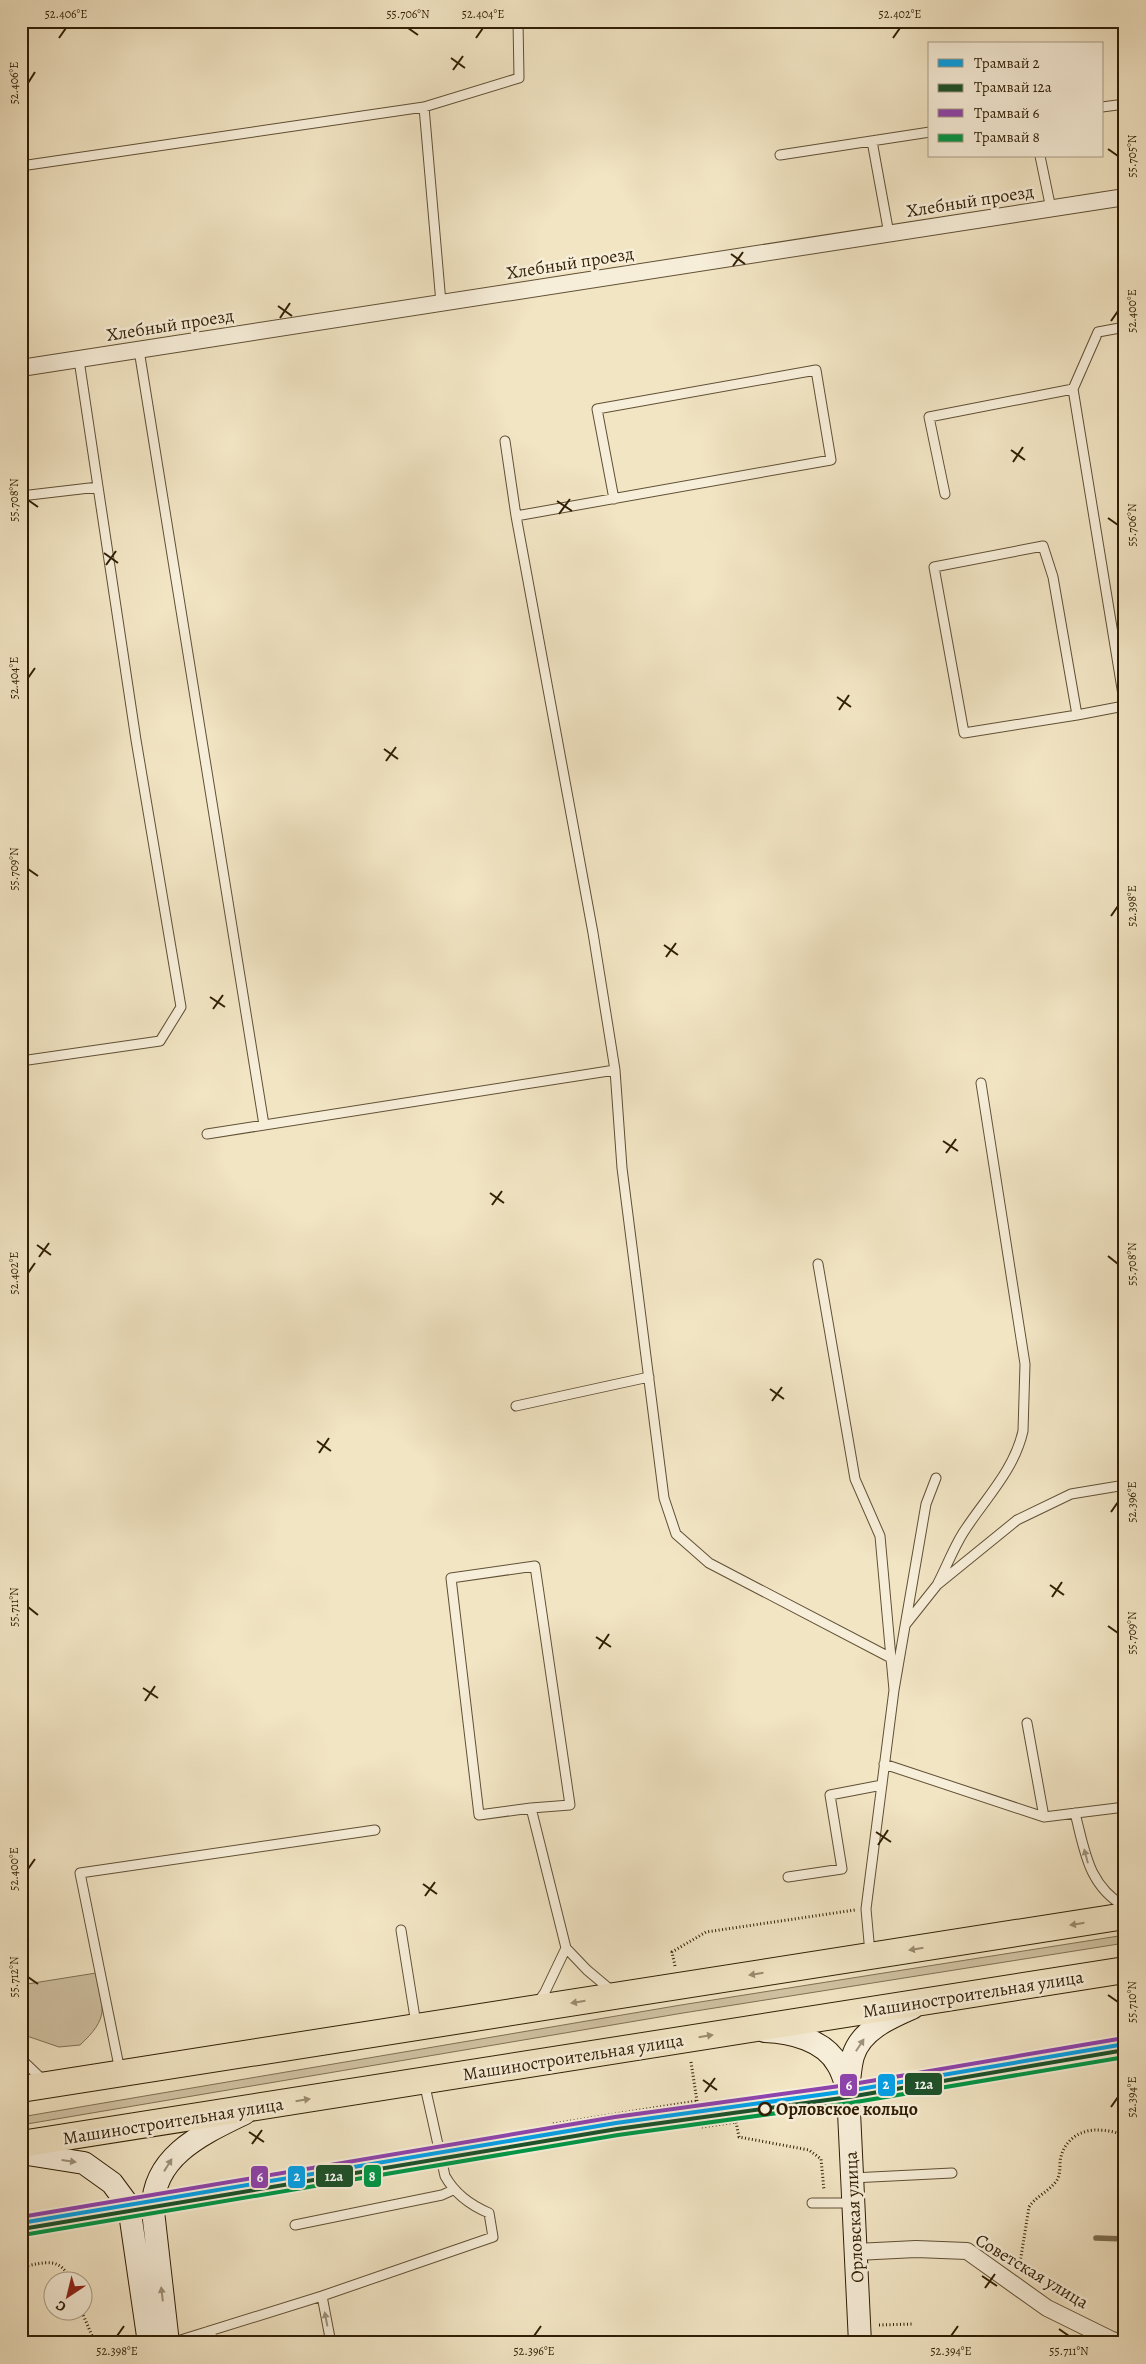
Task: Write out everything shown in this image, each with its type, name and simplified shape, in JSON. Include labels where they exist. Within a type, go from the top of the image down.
[{"type":"main road","points":[[21,2089],[1125,1916]]},
{"type":"main road","name":"Машиностроительная улица","points":[[21,2144],[1125,1970]]},
{"type":"street","name":"Хлебный проезд","points":[[21,368],[1125,197]]},
{"type":"street","points":[[848,2091],[853,2056],[861,2041],[888,2019],[927,2002]]},
{"type":"street","points":[[748,2030],[774,2031],[811,2041],[828,2052],[838,2064],[848,2091]]},
{"type":"street","name":"Орловская улица","points":[[848,2091],[852,2203],[860,2334]]},
{"type":"street","points":[[170,2343],[153,2211],[153,2202],[161,2177],[175,2154],[202,2134],[255,2108]]},
{"type":"street","points":[[21,2153],[84,2163],[112,2183],[129,2206],[149,2343]]},
{"type":"street","name":"Советская улица","points":[[856,2252],[916,2249],[967,2251],[1047,2308],[1112,2340],[1123,2343]]},
{"type":"lane","points":[[21,166],[424,107],[519,78],[518,21]]},
{"type":"lane","points":[[1104,107],[1125,104]]},
{"type":"lane","points":[[424,107],[441,303]]},
{"type":"lane","points":[[780,155],[928,132]]},
{"type":"lane","points":[[872,141],[889,234]]},
{"type":"lane","points":[[1040,158],[1051,209]]},
{"type":"lane","points":[[1078,715],[1053,577],[1043,546],[934,567],[964,733],[1078,715],[1124,706],[1072,389],[1098,332],[1125,327]]},
{"type":"lane","points":[[139,350],[264,1125]]},
{"type":"lane","points":[[21,1061],[160,1041],[181,1007],[136,740],[79,360]]},
{"type":"lane","points":[[516,516],[614,499],[831,460],[816,370],[597,409],[614,499]]},
{"type":"lane","points":[[945,494],[929,417],[1072,389]]},
{"type":"lane","points":[[504,441],[516,516],[593,933],[615,1070],[622,1168],[664,1498],[676,1534],[709,1563],[891,1658]]},
{"type":"lane","points":[[21,496],[98,487]]},
{"type":"lane","points":[[207,1134],[615,1070]]},
{"type":"lane","points":[[904,1626],[937,1585],[963,1534],[1000,1483],[1021,1442],[1024,1431],[1025,1364],[981,1083]]},
{"type":"lane","points":[[818,1264],[854,1479],[880,1536],[894,1690]]},
{"type":"lane","points":[[516,1406],[649,1377]]},
{"type":"lane","points":[[870,1956],[866,1909],[894,1690],[926,1504],[936,1478]]},
{"type":"lane","points":[[937,1585],[1017,1520],[1072,1494],[1125,1485]]},
{"type":"lane","points":[[535,1566],[570,1805],[531,1808],[479,1815],[451,1578],[535,1566]]},
{"type":"lane","points":[[1027,1723],[1044,1818]]},
{"type":"lane","points":[[884,1764],[1044,1818],[1125,1807]]},
{"type":"lane","points":[[788,1877],[842,1869],[830,1795],[882,1785]]},
{"type":"lane","points":[[531,1808],[566,1948],[602,1983],[619,1995]]},
{"type":"lane","points":[[1075,1813],[1089,1864],[1099,1887],[1125,1908]]},
{"type":"lane","points":[[121,2074],[80,1873],[375,1830]]},
{"type":"lane","points":[[401,1930],[417,2027]]},
{"type":"lane","points":[[534,2008],[545,1992],[566,1948]]},
{"type":"lane","points":[[21,2059],[47,2085]]},
{"type":"lane","points":[[170,2343],[322,2296],[493,2237],[489,2213],[477,2208],[452,2190],[445,2176],[424,2081]]},
{"type":"lane","points":[[852,2178],[952,2173]]},
{"type":"lane","points":[[295,2225],[442,2195],[452,2190]]},
{"type":"lane","points":[[812,2203],[852,2203]]},
{"type":"lane","points":[[322,2296],[331,2343]]},
{"type":"lane","points":[[209,2331],[215,2343]]},
{"type":"path","points":[[676,1972],[672,1952],[706,1932],[866,1909]]},
{"type":"path","points":[[691,2062],[701,2127],[736,2122],[739,2137],[809,2150],[821,2159],[825,2202]]},
{"type":"path","points":[[553,2124],[697,2101]]},
{"type":"path","points":[[1016,2286],[1028,2207],[1033,2201],[1050,2190],[1058,2178],[1061,2158],[1073,2136],[1086,2130],[1104,2130],[1125,2137]]},
{"type":"path","points":[[21,2267],[50,2262],[60,2264],[68,2272]]},
{"type":"path","points":[[86,2322],[95,2343]]},
{"type":"path","points":[[860,2334],[913,2324]]},
{"type":"shaded area","points":[[1125,1935],[1125,1943],[683,2013],[21,2125],[21,2117],[681,2005]]},
{"type":"shaded area","points":[[96,1973],[102,2012],[96,2027],[80,2045],[59,2047],[21,2034],[21,1985]]},
{"type":"waterway","points":[[1096,2238],[1125,2239]]},
{"type":"tram line","name":"6","points":[[21,2217],[615,2117],[847,2085],[1124,2038]]},
{"type":"tram line","name":"2","points":[[21,2223],[616,2123],[848,2091],[1125,2044]]},
{"type":"tram line","name":"12а","points":[[22,2229],[617,2129],[849,2097],[1125,2050]]},
{"type":"tram line","name":"8","points":[[23,2235],[618,2135],[850,2103],[1125,2057]]},
{"type":"place","name":"Орловское кольцо","points":[[765,2109]]}]
